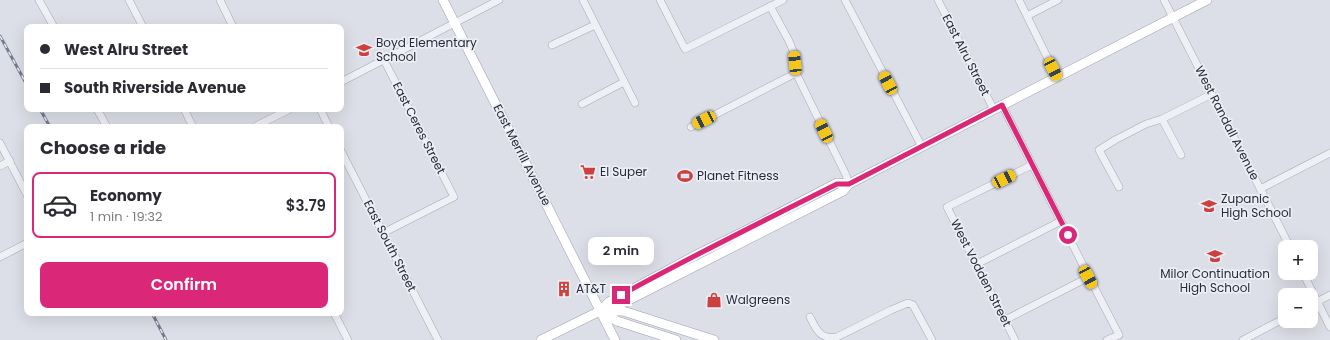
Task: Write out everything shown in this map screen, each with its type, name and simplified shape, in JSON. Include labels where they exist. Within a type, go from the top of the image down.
[{"type":"main road","name":"East Merrill Avenue","points":[[443,0],[615,340]]},
{"type":"main road","points":[[541,340],[600,311],[613,308],[843,191],[849,184],[1207,0]]},
{"type":"main road","points":[[600,311],[609,302],[700,253],[837,184],[849,184]]},
{"type":"main road","points":[[631,299],[632,306],[641,317]]},
{"type":"main road","points":[[600,311],[623,310],[714,340]]},
{"type":"main road","points":[[600,311],[617,322],[676,340]]},
{"type":"street","points":[[40,0],[52,24]]},
{"type":"street","points":[[129,0],[141,24]]},
{"type":"street","points":[[220,0],[232,24]]},
{"type":"street","points":[[344,80],[499,0]]},
{"type":"street","points":[[583,0],[636,103]]},
{"type":"street","points":[[660,0],[686,50],[783,0]]},
{"type":"street","points":[[845,0],[922,147]]},
{"type":"street","name":"East Alru Street","points":[[938,0],[998,108],[1032,165],[1119,335],[1107,340]]},
{"type":"street","points":[[1019,0],[1057,77]]},
{"type":"street","points":[[1027,16],[1058,0]]},
{"type":"street","name":"West Randall Avenue","points":[[1164,0],[1286,240]]},
{"type":"street","points":[[770,6],[794,53],[796,73],[849,184]]},
{"type":"street","points":[[552,45],[595,25]]},
{"type":"street","name":"East Ceres Street","points":[[383,233],[454,197],[384,60]]},
{"type":"street","points":[[691,127],[796,73]]},
{"type":"street","points":[[582,104],[624,82]]},
{"type":"street","points":[[1119,187],[1099,150],[1146,124],[1162,119],[1212,94]]},
{"type":"street","points":[[100,112],[106,124]]},
{"type":"street","points":[[186,112],[192,124]]},
{"type":"street","points":[[258,124],[276,112]]},
{"type":"street","points":[[322,112],[328,124]]},
{"type":"street","points":[[1162,119],[1181,155]]},
{"type":"street","points":[[0,143],[24,189]]},
{"type":"street","points":[[1260,189],[1330,154]]},
{"type":"street","name":"East South Street","points":[[344,157],[438,340]]},
{"type":"street","points":[[0,166],[10,161]]},
{"type":"street","name":"West Vodden Street","points":[[1015,340],[947,207],[1032,165]]},
{"type":"street","points":[[977,264],[1061,221]]},
{"type":"street","points":[[0,257],[24,245]]},
{"type":"street","points":[[1005,320],[1088,277]]},
{"type":"street","points":[[1318,301],[1330,295]]},
{"type":"street","points":[[810,317],[820,334],[833,338],[908,302],[913,305],[932,340]]},
{"type":"street","points":[[1318,309],[1330,327]]},
{"type":"street","points":[[336,316],[348,340]]},
{"type":"street","points":[[1243,340],[1278,322]]},
{"type":"railway","points":[[0,36],[24,80]]},
{"type":"railway","points":[[42,112],[48,124]]},
{"type":"railway","points":[[154,316],[166,340]]},
{"type":"place","name":"Boyd Elementary School","points":[[364,50]]},
{"type":"place","name":"El Super","points":[[588,172]]},
{"type":"place","name":"Planet Fitness","points":[[685,176]]},
{"type":"place","name":"Zupanic High School","points":[[1209,206]]},
{"type":"place","name":"Milor Continuation High School","points":[[1215,256]]},
{"type":"place","name":"AT&T","points":[[564,289]]},
{"type":"place","name":"Walgreens","points":[[714,300]]},
{"type":"route","points":[[621,295],[700,253],[837,184],[849,184],[1002,105],[1068,235]]}]
